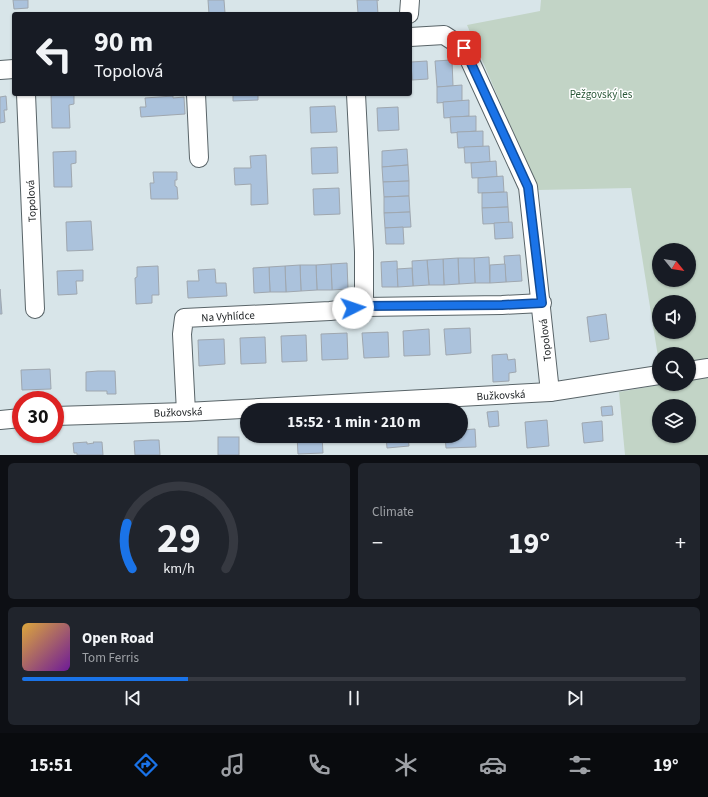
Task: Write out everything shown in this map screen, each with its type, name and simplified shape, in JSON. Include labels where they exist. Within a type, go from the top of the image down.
[{"type":"street","points":[[409,12],[410,0]]},
{"type":"street","name":"Topolová","points":[[412,37],[444,35],[464,48],[528,187],[542,303],[550,392]]},
{"type":"street","points":[[0,70],[12,69]]},
{"type":"street","name":"Topolová","points":[[26,96],[35,309]]},
{"type":"street","points":[[196,96],[199,158]]},
{"type":"street","points":[[356,96],[364,252],[364,306]]},
{"type":"street","name":"Na Vyhlídce","points":[[186,412],[182,334],[184,318],[322,311],[364,306],[502,305],[542,303]]},
{"type":"street","points":[[696,370],[708,368]]},
{"type":"street","name":"Bužkovská","points":[[64,416],[186,412],[550,392],[652,376]]},
{"type":"street","points":[[0,420],[12,419]]},
{"type":"green space","name":"Pežgovský les","points":[[541,0],[708,0],[708,359],[696,360],[696,347],[656,347],[655,339],[696,339],[696,295],[652,295],[652,319],[631,188],[538,190],[467,25],[540,11]]},
{"type":"green space","points":[[708,376],[708,455],[625,455],[619,392],[652,386],[652,391],[696,391],[696,379]]},
{"type":"building","points":[[13,0],[28,0],[28,8],[14,9]]},
{"type":"building","points":[[208,0],[224,0],[225,12],[209,12]]},
{"type":"building","points":[[357,0],[377,0],[378,12],[358,12]]},
{"type":"building","points":[[452,60],[453,86],[437,87],[435,61]]},
{"type":"building","points":[[427,61],[428,79],[412,80],[412,62]]},
{"type":"building","points":[[462,85],[462,101],[437,103],[437,87]]},
{"type":"building","points":[[6,96],[7,110],[4,110],[5,122],[0,123],[0,97]]},
{"type":"building","points":[[51,96],[74,96],[74,104],[69,105],[70,128],[52,128]]},
{"type":"building","points":[[173,96],[173,98],[184,97],[185,114],[141,117],[140,107],[146,107],[145,98]]},
{"type":"building","points":[[233,96],[258,96],[258,100],[233,101]]},
{"type":"building","points":[[469,100],[469,116],[444,118],[443,102]]},
{"type":"building","points":[[335,106],[337,132],[311,133],[310,107]]},
{"type":"building","points":[[398,107],[399,130],[378,131],[377,108]]},
{"type":"building","points":[[476,116],[476,131],[451,133],[450,117]]},
{"type":"building","points":[[483,131],[483,147],[458,148],[457,132]]},
{"type":"building","points":[[489,146],[490,162],[465,163],[464,147]]},
{"type":"building","points":[[337,147],[338,173],[312,174],[311,148]]},
{"type":"building","points":[[407,149],[408,165],[382,167],[382,151]]},
{"type":"building","points":[[76,151],[76,163],[71,164],[72,187],[54,187],[53,152]]},
{"type":"building","points":[[266,155],[268,204],[251,205],[251,184],[235,185],[234,168],[251,168],[250,156]]},
{"type":"building","points":[[496,161],[497,177],[472,178],[471,163]]},
{"type":"building","points":[[408,165],[409,181],[383,182],[382,167]]},
{"type":"building","points":[[153,172],[177,172],[175,186],[177,187],[178,199],[151,199],[150,183],[154,183]]},
{"type":"building","points":[[503,176],[504,192],[478,193],[478,178]]},
{"type":"building","points":[[409,181],[409,196],[384,197],[383,182]]},
{"type":"building","points":[[339,188],[340,214],[314,215],[313,189]]},
{"type":"building","points":[[507,192],[508,207],[482,208],[482,193]]},
{"type":"building","points":[[409,196],[410,212],[384,213],[384,197]]},
{"type":"building","points":[[508,207],[509,223],[483,224],[482,208]]},
{"type":"building","points":[[410,212],[411,227],[385,228],[384,213]]},
{"type":"building","points":[[91,221],[93,250],[67,251],[66,222]]},
{"type":"building","points":[[512,222],[513,238],[495,239],[494,223]]},
{"type":"building","points":[[403,227],[404,244],[386,244],[385,228]]},
{"type":"building","points":[[520,255],[522,281],[506,282],[504,256]]},
{"type":"building","points":[[489,257],[490,283],[475,283],[474,258]]},
{"type":"building","points":[[458,258],[474,258],[475,283],[459,284]]},
{"type":"building","points":[[458,258],[459,284],[444,285],[443,259]]},
{"type":"building","points":[[443,259],[444,285],[429,285],[427,260]]},
{"type":"building","points":[[427,260],[429,285],[413,286],[412,261]]},
{"type":"building","points":[[397,261],[398,287],[382,287],[381,262]]},
{"type":"building","points":[[347,263],[348,289],[332,290],[331,264]]},
{"type":"building","points":[[331,264],[332,290],[317,290],[316,265]]},
{"type":"building","points":[[505,264],[506,282],[490,283],[490,265]]},
{"type":"building","points":[[300,265],[316,265],[317,290],[301,291]]},
{"type":"building","points":[[300,265],[301,291],[286,292],[285,266]]},
{"type":"building","points":[[158,266],[159,295],[152,295],[152,303],[136,304],[135,278],[137,277],[137,267]]},
{"type":"building","points":[[285,266],[286,292],[270,292],[269,267]]},
{"type":"building","points":[[269,267],[270,292],[254,293],[253,268]]},
{"type":"building","points":[[412,268],[413,286],[398,287],[397,269]]},
{"type":"building","points":[[215,269],[216,283],[226,283],[227,296],[188,298],[187,281],[199,281],[198,270]]},
{"type":"building","points":[[83,270],[83,281],[76,281],[77,294],[58,295],[57,271]]},
{"type":"building","points":[[0,289],[2,314],[0,314]]},
{"type":"building","points":[[606,314],[609,339],[590,342],[587,317]]},
{"type":"building","points":[[470,328],[471,353],[446,355],[444,329]]},
{"type":"building","points":[[429,329],[430,355],[404,356],[403,331]]},
{"type":"building","points":[[388,332],[389,357],[364,358],[362,333]]},
{"type":"building","points":[[347,333],[348,359],[322,360],[321,334]]},
{"type":"building","points":[[306,335],[307,361],[282,362],[281,336]]},
{"type":"building","points":[[265,337],[266,363],[241,364],[240,338]]},
{"type":"building","points":[[224,339],[225,364],[199,366],[198,340]]},
{"type":"building","points":[[507,354],[508,360],[515,359],[516,372],[509,373],[509,381],[493,382],[492,355]]},
{"type":"building","points":[[50,369],[51,389],[22,390],[21,370]]},
{"type":"building","points":[[115,371],[116,394],[107,394],[107,391],[86,391],[86,372]]},
{"type":"building","points":[[612,406],[613,415],[602,416],[601,407]]},
{"type":"building","points":[[498,411],[499,426],[489,427],[487,412]]},
{"type":"building","points":[[547,420],[549,446],[527,448],[525,422]]},
{"type":"building","points":[[602,421],[603,441],[584,443],[582,423]]},
{"type":"building","points":[[475,429],[476,447],[446,448],[446,443],[468,443],[468,430]]},
{"type":"building","points":[[218,437],[239,437],[239,455],[218,455]]},
{"type":"building","points":[[159,440],[160,455],[135,455],[134,441]]},
{"type":"building","points":[[87,442],[87,444],[102,442],[103,455],[77,455],[77,453],[74,453],[73,443]]},
{"type":"building","points":[[297,443],[322,443],[323,453],[298,454]]},
{"type":"building","points":[[387,443],[409,443],[409,446],[387,448]]},
{"type":"route","points":[[353,308],[364,306],[502,305],[542,303],[528,187],[464,48]]}]
